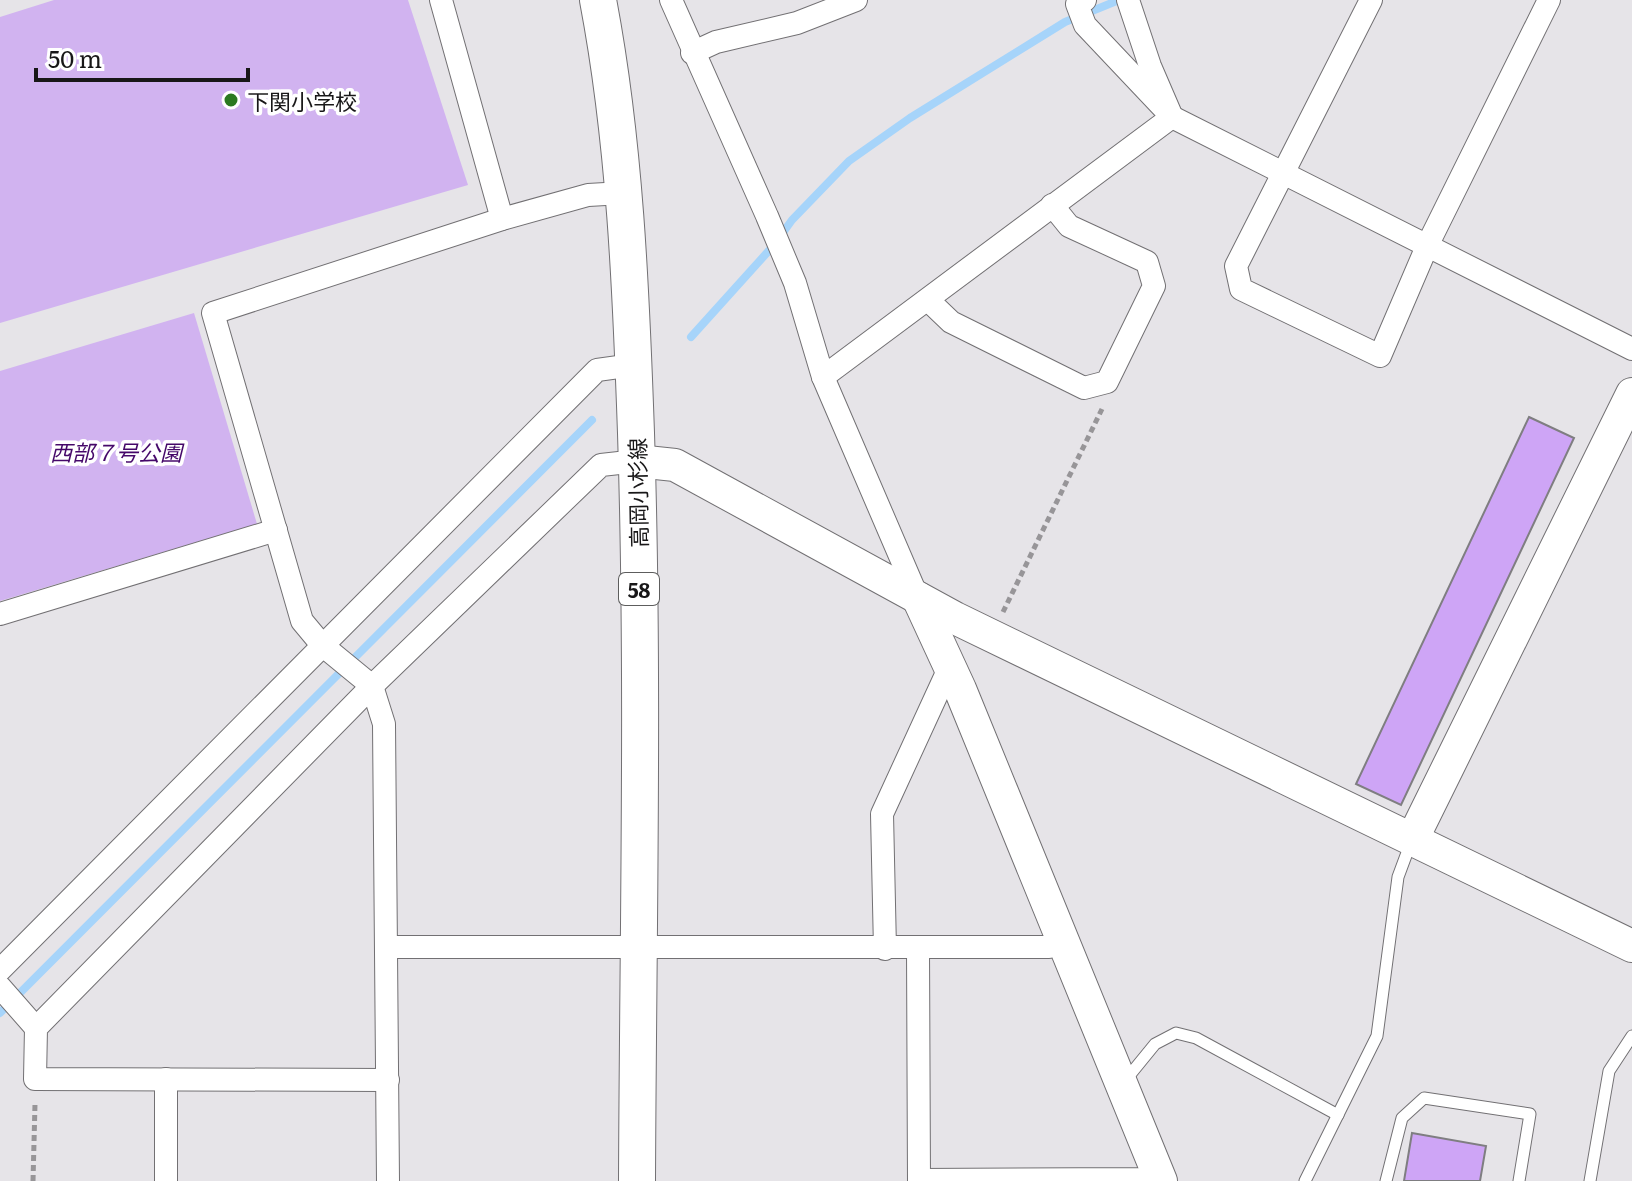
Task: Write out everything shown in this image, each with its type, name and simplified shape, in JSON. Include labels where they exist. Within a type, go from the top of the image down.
[{"type":"main road","name":"高岡小杉線","points":[[598,0],[623,193],[637,461],[637,1181]]},
{"type":"street","points":[[441,0],[502,219]]},
{"type":"street","points":[[671,0],[795,283],[823,377],[950,666],[1060,942],[1159,1176],[1142,1179],[919,1181],[918,949]]},
{"type":"street","points":[[692,53],[716,42],[797,23],[856,0]]},
{"type":"street","points":[[1371,0],[1236,266],[1241,289],[1380,356],[1428,244],[1549,0]]},
{"type":"street","points":[[1130,5],[1172,117]]},
{"type":"street","points":[[1083,11],[1172,117],[1632,349]]},
{"type":"street","points":[[823,377],[1172,117]]},
{"type":"street","points":[[388,1181],[384,724],[347,665],[302,621],[213,313],[502,219],[588,195],[623,193]]},
{"type":"street","points":[[928,300],[951,322],[1084,388],[1107,382],[1154,286],[1147,262],[1069,226],[1052,205]]},
{"type":"street","points":[[388,1080],[35,1079],[17,1007],[347,665],[597,370],[633,365]]},
{"type":"street","points":[[1413,838],[1632,394]]},
{"type":"street","points":[[0,970],[347,665],[601,465],[637,461],[675,465],[991,636],[1632,946]]},
{"type":"street","points":[[0,614],[276,530]]},
{"type":"street","points":[[885,949],[882,814],[950,666]]},
{"type":"street","points":[[388,947],[918,949],[1049,947],[1060,942]]},
{"type":"street","points":[[166,1079],[166,1181]]},
{"type":"lane","points":[[1305,1181],[1377,1036],[1398,877],[1413,838]]},
{"type":"lane","points":[[1120,1085],[1130,1078],[1155,1044],[1176,1033],[1196,1038],[1338,1115]]},
{"type":"lane","points":[[1590,1181],[1609,1071],[1632,1036]]},
{"type":"lane","points":[[1386,1181],[1402,1118],[1424,1098],[1530,1114],[1519,1181]]},
{"type":"path","points":[[991,636],[1102,410],[1097,385]]},
{"type":"path","points":[[33,1181],[35,1079]]},
{"type":"green space","name":"下関小学校","points":[[54,0],[408,0],[468,185],[0,323],[0,17]]},
{"type":"green space","name":"西部７号公園","points":[[194,313],[257,524],[0,601],[0,371]]},
{"type":"building","points":[[1529,417],[1574,438],[1401,805],[1356,784]]},
{"type":"building","points":[[1412,1133],[1486,1146],[1480,1181],[1404,1181]]},
{"type":"waterway","points":[[691,337],[774,245],[792,220],[849,161],[910,118],[1065,22],[1119,0]]},
{"type":"waterway","points":[[0,1013],[592,420]]},
{"type":"place","name":"下関小学校","points":[[231,100]]}]
